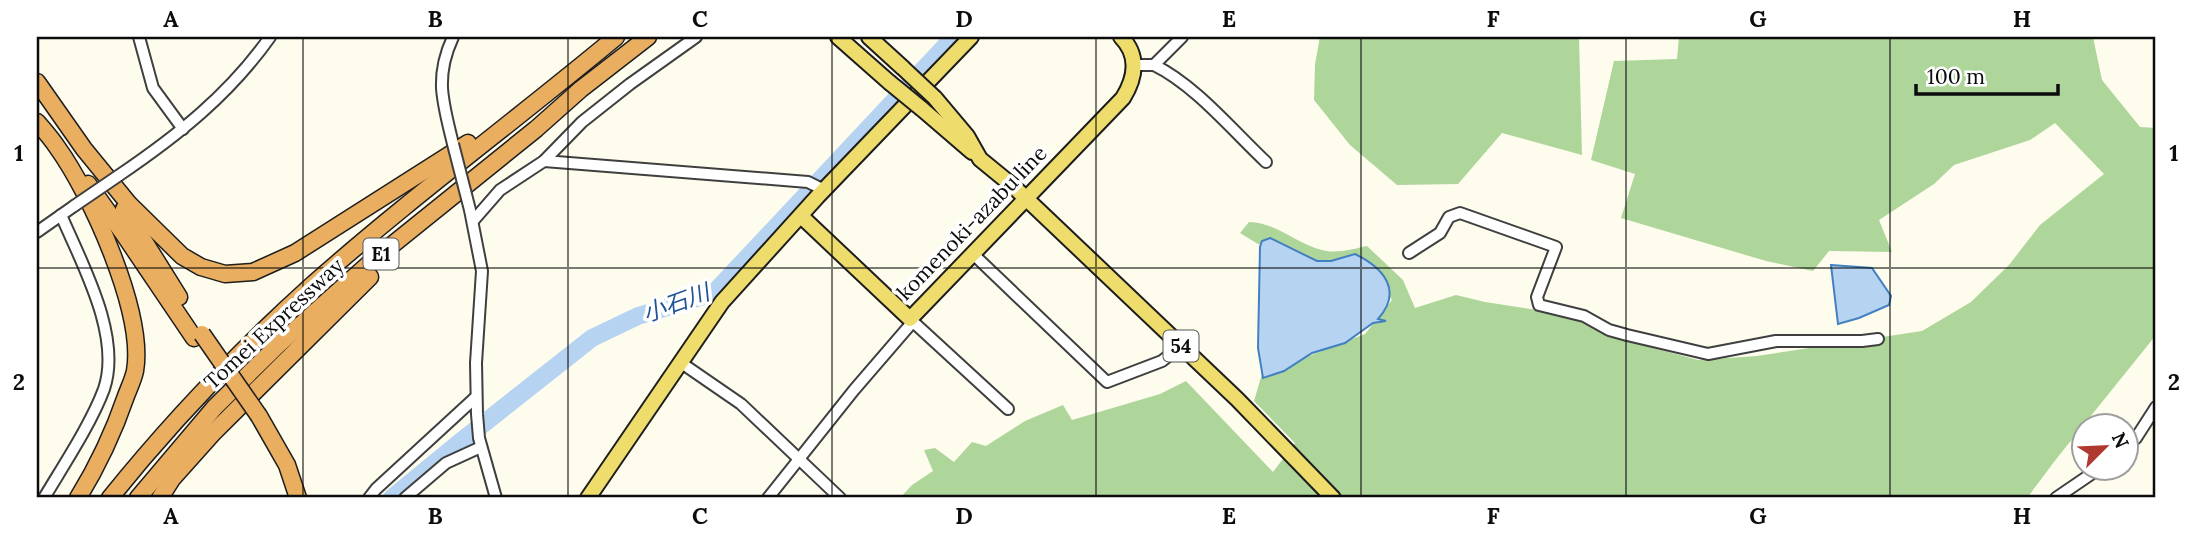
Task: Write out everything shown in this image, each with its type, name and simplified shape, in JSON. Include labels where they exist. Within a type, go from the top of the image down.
[{"type":"highway","name":"Tomei Expressway","points":[[110,498],[196,399],[293,303],[393,217],[616,37]]},
{"type":"highway","name":"Tomei Expressway","points":[[138,498],[215,407],[278,345],[371,262],[648,37]]},
{"type":"highway","points":[[37,82],[98,168],[198,336]]},
{"type":"highway","points":[[98,168],[129,204],[182,256],[201,267],[225,274],[253,272],[295,253],[527,108]]},
{"type":"highway","points":[[37,122],[123,233],[284,459],[298,498]]},
{"type":"highway","points":[[160,498],[172,479],[214,432],[311,334],[377,270],[536,129]]},
{"type":"highway","points":[[58,148],[91,206],[108,243],[131,309],[135,342],[135,371],[117,420],[78,498]]},
{"type":"highway","points":[[255,418],[278,464],[289,498]]},
{"type":"main road","name":"54","points":[[838,37],[1026,197],[1237,399],[1333,498]]},
{"type":"main road","name":"54","points":[[869,37],[934,98],[967,136],[980,159]]},
{"type":"main road","points":[[587,498],[722,302],[823,188],[971,37]]},
{"type":"main road","points":[[1121,37],[1132,52],[1135,65]]},
{"type":"main road","name":"komenoki-azabu line","points":[[800,216],[910,319],[1123,98],[1131,85],[1135,65]]},
{"type":"street","points":[[139,37],[153,88],[183,130]]},
{"type":"street","points":[[37,232],[183,130],[221,96],[267,41],[254,37]]},
{"type":"street","points":[[453,37],[444,57],[440,79],[453,144],[472,215],[482,271],[477,414],[480,443],[496,498]]},
{"type":"street","points":[[472,215],[500,190],[544,160],[582,122],[696,37]]},
{"type":"street","points":[[1154,65],[1182,37]]},
{"type":"street","points":[[1135,65],[1154,65],[1182,83],[1266,162]]},
{"type":"street","points":[[544,160],[807,182],[823,188]]},
{"type":"street","points":[[1409,253],[1440,233],[1449,217],[1461,213],[1556,247],[1537,297],[1539,305],[1584,316],[1618,333],[1708,354],[1776,341],[1878,339]]},
{"type":"street","points":[[44,498],[104,388],[108,357],[105,324],[61,215]]},
{"type":"street","points":[[974,254],[1107,382],[1162,361],[1181,346]]},
{"type":"street","points":[[910,319],[1008,409]]},
{"type":"street","points":[[768,498],[910,325],[910,319]]},
{"type":"street","points":[[680,362],[741,404],[840,498]]},
{"type":"street","points":[[369,498],[476,397]]},
{"type":"street","points":[[2140,432],[2156,407]]},
{"type":"street","points":[[405,498],[446,463],[480,443]]},
{"type":"street","points":[[2062,497],[2081,482]]},
{"type":"green space","points":[[1320,37],[1579,37],[1582,155],[1502,133],[1458,184],[1397,185],[1350,145],[1314,100],[1315,64]]},
{"type":"green space","points":[[1679,37],[2093,37],[2102,80],[2140,127],[2156,128],[2156,335],[2094,412],[2070,412],[2070,442],[2027,498],[900,498],[912,485],[933,471],[924,450],[935,448],[954,462],[972,442],[986,446],[1025,421],[1063,405],[1072,420],[1160,394],[1186,381],[1273,472],[1295,443],[1254,401],[1262,374],[1365,334],[1392,300],[1376,275],[1291,259],[1273,245],[1258,244],[1240,233],[1249,222],[1269,226],[1322,250],[1339,251],[1367,246],[1403,280],[1415,308],[1456,295],[1582,317],[1606,335],[1698,360],[1757,356],[1922,331],[1971,302],[2009,265],[2040,225],[2104,174],[2055,123],[2030,140],[1954,165],[1934,184],[1879,220],[1892,252],[1829,251],[1813,271],[1766,261],[1621,218],[1635,174],[1591,160],[1614,61],[1677,59]]},
{"type":"water","points":[[1270,238],[1317,261],[1331,261],[1355,254],[1374,266],[1387,281],[1389,290],[1389,299],[1378,319],[1386,321],[1373,323],[1345,343],[1312,353],[1284,371],[1263,378],[1258,348],[1260,247],[1262,241]]},
{"type":"water","points":[[1831,265],[1872,268],[1891,296],[1889,305],[1838,324]]},
{"type":"waterway","name":"小石川","points":[[392,498],[592,338],[638,316],[714,293],[954,37]]}]
